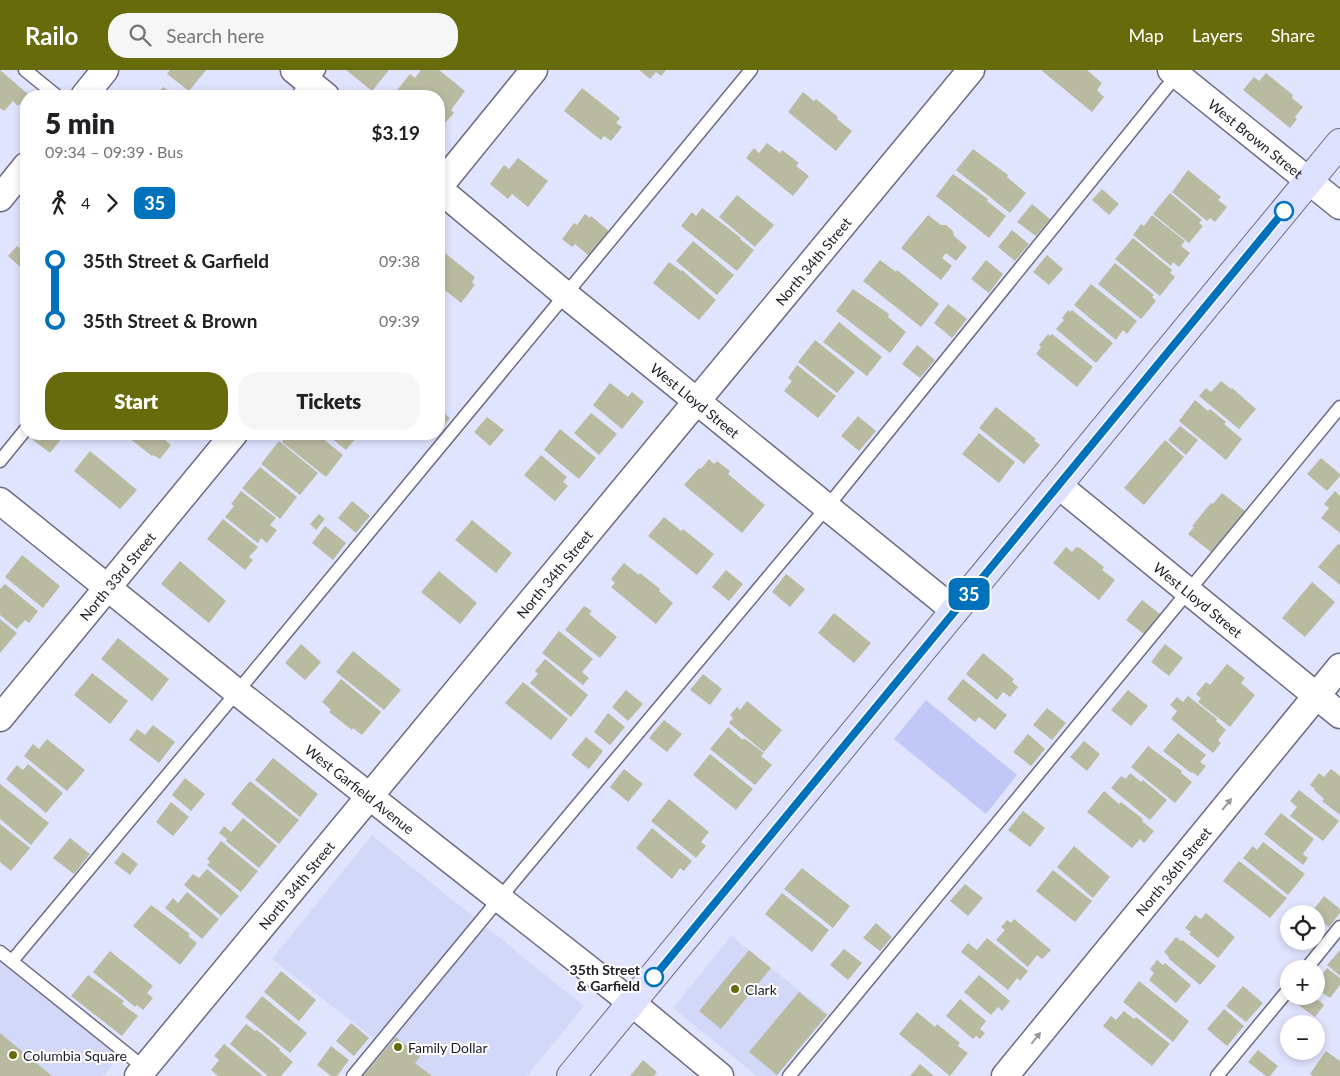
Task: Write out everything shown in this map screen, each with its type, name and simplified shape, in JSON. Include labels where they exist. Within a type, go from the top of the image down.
[{"type":"main road","points":[[571,1076],[1340,143]]},
{"type":"street","points":[[89,90],[105,70]]},
{"type":"street","points":[[445,181],[534,70]]},
{"type":"street","name":"North 34th Street","points":[[146,1073],[369,796],[971,70]]},
{"type":"street","name":"West Brown Street","points":[[1176,72],[1340,206]]},
{"type":"street","points":[[0,198],[20,173]]},
{"type":"street","name":"West Lloyd Street","points":[[445,193],[566,295],[955,611]]},
{"type":"street","name":"North 33rd Street","points":[[0,718],[229,440]]},
{"type":"street","name":"West Lloyd Street","points":[[1058,485],[1340,714]]},
{"type":"street","name":"West Garfield Avenue","points":[[0,501],[106,588],[632,1003],[720,1076]]},
{"type":"street","name":"North 36th Street","points":[[1005,1076],[1340,666]]},
{"type":"lane","points":[[25,70],[50,90]]},
{"type":"lane","points":[[12,961],[751,70]]},
{"type":"lane","points":[[353,1076],[827,507],[1176,72]]},
{"type":"lane","points":[[789,1076],[1340,407]]},
{"type":"lane","points":[[0,461],[20,436]]},
{"type":"lane","points":[[1313,960],[1340,928]]},
{"type":"lane","points":[[0,952],[146,1073]]},
{"type":"lane","points":[[1217,1076],[1280,1001]]},
{"type":"shaded area","points":[[926,700],[1017,775],[986,814],[894,739]]},
{"type":"shaded area","points":[[372,835],[584,1006],[527,1076],[360,1076],[383,1046],[272,959]]},
{"type":"shaded area","points":[[731,936],[829,1014],[777,1076],[757,1076],[673,1008]]},
{"type":"shaded area","points":[[0,961],[119,1057],[103,1076],[0,1076]]},
{"type":"building","points":[[0,70],[23,90],[20,90],[20,104],[18,106],[13,101],[4,111],[0,108]]},
{"type":"building","points":[[170,70],[206,70],[190,90],[167,74]]},
{"type":"building","points":[[346,70],[389,70],[373,90]]},
{"type":"building","points":[[421,70],[439,70],[465,91],[451,110],[454,113],[445,123],[445,90],[397,90],[410,74],[415,78]]},
{"type":"building","points":[[639,70],[666,70],[661,76],[656,72],[650,79]]},
{"type":"building","points":[[1041,70],[1087,70],[1102,83],[1097,90],[1104,97],[1092,112]]},
{"type":"building","points":[[1266,73],[1293,95],[1292,98],[1303,107],[1295,117],[1297,119],[1290,128],[1243,90],[1254,77],[1259,81]]},
{"type":"building","points":[[582,88],[620,118],[616,123],[622,127],[611,141],[604,136],[601,140],[564,111]]},
{"type":"building","points":[[803,92],[814,101],[816,99],[852,131],[836,151],[788,112]]},
{"type":"building","points":[[767,143],[780,153],[782,150],[799,163],[796,166],[809,176],[793,196],[746,158],[754,148],[759,153]]},
{"type":"building","points":[[973,149],[1008,175],[1007,177],[1026,193],[1010,213],[956,170]]},
{"type":"building","points":[[518,158],[548,181],[528,207],[512,194],[508,199],[490,184],[504,165],[509,169]]},
{"type":"building","points":[[1188,170],[1221,197],[1218,200],[1227,207],[1215,222],[1210,218],[1207,221],[1172,192]]},
{"type":"building","points":[[953,174],[988,199],[987,201],[1006,216],[989,238],[936,196]]},
{"type":"building","points":[[1102,189],[1119,204],[1109,215],[1092,200]]},
{"type":"building","points":[[1170,193],[1202,220],[1199,223],[1203,226],[1189,243],[1153,214]]},
{"type":"building","points":[[737,195],[774,225],[755,247],[719,217]]},
{"type":"building","points":[[1032,204],[1050,219],[1036,236],[1017,222]]},
{"type":"building","points":[[702,208],[754,250],[737,271],[681,226],[692,212],[696,216]]},
{"type":"building","points":[[585,214],[590,218],[591,216],[609,231],[589,256],[575,244],[572,247],[562,239],[574,223],[577,225]]},
{"type":"building","points":[[928,215],[941,225],[946,225],[953,231],[954,236],[967,247],[956,261],[946,253],[942,258],[952,266],[941,280],[901,248]]},
{"type":"building","points":[[1152,215],[1185,241],[1181,246],[1190,253],[1179,267],[1173,262],[1171,266],[1133,235],[1141,224],[1144,226]]},
{"type":"building","points":[[1012,230],[1029,244],[1015,261],[998,247]]},
{"type":"building","points":[[1133,238],[1172,270],[1170,273],[1175,277],[1160,296],[1115,259]]},
{"type":"building","points":[[693,241],[734,275],[717,295],[676,261]]},
{"type":"building","points":[[17,246],[20,248],[20,267],[8,256]]},
{"type":"building","points":[[445,253],[475,277],[472,282],[475,285],[461,303],[445,290]]},
{"type":"building","points":[[1047,255],[1063,269],[1049,285],[1033,272]]},
{"type":"building","points":[[880,260],[896,272],[897,270],[939,304],[921,327],[863,281]]},
{"type":"building","points":[[986,260],[1003,274],[989,293],[971,279]]},
{"type":"building","points":[[669,262],[682,270],[716,300],[699,320],[653,283]]},
{"type":"building","points":[[1115,263],[1154,295],[1152,297],[1156,301],[1141,319],[1098,284]]},
{"type":"building","points":[[1091,284],[1137,321],[1127,334],[1123,330],[1116,340],[1074,305]]},
{"type":"building","points":[[853,289],[889,314],[888,317],[906,332],[890,353],[836,311]]},
{"type":"building","points":[[948,304],[967,319],[952,338],[934,323]]},
{"type":"building","points":[[1068,310],[1070,312],[1072,310],[1113,343],[1096,363],[1056,329],[1064,320],[1062,318]]},
{"type":"building","points":[[839,322],[882,357],[867,376],[823,342]]},
{"type":"building","points":[[1048,334],[1050,336],[1052,334],[1093,367],[1077,387],[1036,354],[1041,347],[1039,345]]},
{"type":"building","points":[[815,340],[855,372],[837,393],[798,362]]},
{"type":"building","points":[[917,345],[935,360],[920,378],[902,364]]},
{"type":"building","points":[[797,365],[836,396],[818,418],[784,391],[792,381],[788,378]]},
{"type":"building","points":[[1221,381],[1256,409],[1239,429],[1199,396],[1206,388],[1211,392]]},
{"type":"building","points":[[610,383],[628,397],[632,392],[644,402],[622,429],[593,405]]},
{"type":"building","points":[[1195,400],[1226,422],[1224,424],[1242,439],[1226,460],[1179,421]]},
{"type":"building","points":[[996,407],[1036,439],[1034,440],[1040,445],[1024,464],[979,428]]},
{"type":"building","points":[[591,413],[617,434],[599,455],[574,433]]},
{"type":"building","points":[[445,414],[450,418],[445,424]]},
{"type":"building","points":[[858,416],[876,431],[859,451],[841,436]]},
{"type":"building","points":[[487,417],[504,430],[490,446],[474,432]]},
{"type":"building","points":[[1180,426],[1198,440],[1186,455],[1168,440]]},
{"type":"building","points":[[560,429],[596,458],[579,479],[544,450]]},
{"type":"building","points":[[979,433],[1015,462],[999,483],[962,454]]},
{"type":"building","points":[[33,440],[61,440],[50,453]]},
{"type":"building","points":[[132,440],[165,440],[171,445],[160,459],[152,456]]},
{"type":"building","points":[[284,440],[324,440],[343,455],[326,477],[282,442]]},
{"type":"building","points":[[334,440],[354,440],[346,450]]},
{"type":"building","points":[[1165,440],[1184,457],[1144,505],[1124,488]]},
{"type":"building","points":[[279,441],[318,473],[300,495],[261,464]]},
{"type":"building","points":[[90,451],[137,490],[120,509],[74,471]]},
{"type":"building","points":[[541,455],[567,477],[563,482],[568,486],[555,501],[524,475]]},
{"type":"building","points":[[1321,458],[1340,474],[1327,491],[1307,474]]},
{"type":"building","points":[[709,459],[714,464],[717,461],[730,471],[728,474],[765,505],[742,533],[684,485]]},
{"type":"building","points":[[260,467],[297,497],[280,519],[242,488]]},
{"type":"building","points":[[241,491],[276,518],[270,525],[277,530],[267,543],[261,538],[258,543],[225,517],[234,506],[231,504]]},
{"type":"building","points":[[1335,491],[1340,496],[1340,533],[1321,518],[1329,508],[1324,504]]},
{"type":"building","points":[[1222,493],[1245,511],[1211,552],[1188,534],[1194,527],[1192,526],[1211,503],[1213,504]]},
{"type":"building","points":[[352,501],[370,516],[356,533],[338,518]]},
{"type":"building","points":[[319,514],[325,519],[316,530],[310,524]]},
{"type":"building","points":[[664,517],[681,531],[683,529],[714,554],[697,575],[648,536]]},
{"type":"building","points":[[223,519],[258,547],[249,557],[253,560],[245,570],[207,539]]},
{"type":"building","points":[[472,520],[512,553],[496,573],[455,540]]},
{"type":"building","points":[[325,526],[346,543],[333,560],[312,543]]},
{"type":"building","points":[[1338,544],[1340,545],[1340,585],[1318,567]]},
{"type":"building","points":[[1066,547],[1072,552],[1076,547],[1080,548],[1104,567],[1102,570],[1115,580],[1099,600],[1053,563]]},
{"type":"building","points":[[22,555],[60,586],[43,608],[5,577]]},
{"type":"building","points":[[180,561],[226,601],[209,623],[161,584]]},
{"type":"building","points":[[624,563],[660,589],[659,591],[673,603],[656,624],[611,587],[615,583],[611,579]]},
{"type":"building","points":[[726,570],[743,584],[729,601],[712,587]]},
{"type":"building","points":[[439,571],[477,603],[460,624],[421,592]]},
{"type":"building","points":[[786,574],[805,589],[790,607],[772,592]]},
{"type":"building","points":[[1312,582],[1335,602],[1305,637],[1282,618]]},
{"type":"building","points":[[5,584],[38,611],[29,623],[25,620],[17,629],[0,615],[0,589]]},
{"type":"building","points":[[1142,600],[1160,614],[1144,634],[1126,620]]},
{"type":"building","points":[[584,606],[592,611],[589,614],[617,637],[600,658],[565,630]]},
{"type":"building","points":[[834,613],[871,643],[854,663],[818,633]]},
{"type":"building","points":[[0,619],[17,633],[0,653]]},
{"type":"building","points":[[559,631],[593,659],[582,672],[589,678],[583,685],[542,653]]},
{"type":"building","points":[[118,638],[169,679],[152,701],[101,659]]},
{"type":"building","points":[[301,644],[321,662],[305,680],[285,663]]},
{"type":"building","points":[[1165,644],[1183,658],[1169,676],[1151,662]]},
{"type":"building","points":[[353,651],[401,690],[384,710],[336,672]]},
{"type":"building","points":[[983,653],[1014,679],[1012,682],[1018,687],[1010,697],[1003,692],[997,700],[966,674]]},
{"type":"building","points":[[545,659],[588,695],[571,717],[530,683],[538,674],[535,671]]},
{"type":"building","points":[[1227,664],[1245,678],[1241,683],[1255,695],[1230,727],[1198,702],[1201,698],[1196,694],[1206,682],[1210,685]]},
{"type":"building","points":[[92,673],[128,701],[110,724],[74,695]]},
{"type":"building","points":[[703,674],[722,689],[710,705],[690,690]]},
{"type":"building","points":[[341,679],[381,712],[362,735],[353,728],[352,730],[329,712],[331,710],[322,702]]},
{"type":"building","points":[[963,679],[1007,715],[995,730],[979,717],[975,722],[947,699]]},
{"type":"building","points":[[523,682],[568,719],[551,740],[505,703]]},
{"type":"building","points":[[626,690],[643,704],[628,721],[612,707]]},
{"type":"building","points":[[1128,690],[1148,706],[1131,726],[1111,710]]},
{"type":"building","points":[[1188,696],[1217,719],[1216,721],[1226,730],[1218,740],[1221,743],[1213,753],[1171,719],[1177,711],[1170,705],[1177,697],[1183,702]]},
{"type":"building","points":[[747,701],[782,730],[764,752],[729,723],[733,718],[730,715],[737,707],[740,710]]},
{"type":"building","points":[[1047,708],[1066,723],[1052,740],[1033,725]]},
{"type":"building","points":[[608,713],[625,727],[610,745],[594,732]]},
{"type":"building","points":[[664,720],[682,734],[667,752],[649,738]]},
{"type":"building","points":[[153,725],[175,742],[159,763],[129,740],[137,729],[145,735]]},
{"type":"building","points":[[728,727],[743,740],[744,738],[764,753],[761,756],[772,765],[755,785],[710,749]]},
{"type":"building","points":[[1178,733],[1206,755],[1200,762],[1206,766],[1198,776],[1191,773],[1163,751]]},
{"type":"building","points":[[1028,734],[1045,749],[1031,766],[1013,752]]},
{"type":"building","points":[[586,737],[603,751],[589,769],[571,755]]},
{"type":"building","points":[[47,739],[85,770],[67,791],[24,756],[33,744],[39,749]]},
{"type":"building","points":[[1084,741],[1100,754],[1087,771],[1070,757]]},
{"type":"building","points":[[1148,746],[1182,771],[1181,773],[1192,782],[1175,803],[1131,767]]},
{"type":"building","points":[[710,754],[753,789],[736,810],[693,775]]},
{"type":"building","points":[[273,758],[318,794],[300,817],[255,780]]},
{"type":"building","points":[[28,764],[63,793],[46,813],[6,779],[17,765],[23,770]]},
{"type":"building","points":[[624,769],[643,784],[628,802],[610,787]]},
{"type":"building","points":[[1331,769],[1340,776],[1340,815],[1322,801],[1324,799],[1310,785],[1319,773],[1324,777]]},
{"type":"building","points":[[1130,773],[1141,782],[1143,780],[1167,800],[1150,820],[1111,788],[1121,776],[1126,779]]},
{"type":"building","points":[[185,778],[205,794],[191,811],[172,795]]},
{"type":"building","points":[[250,781],[299,820],[279,844],[231,804]]},
{"type":"building","points":[[0,784],[49,823],[31,845],[0,819]]},
{"type":"building","points":[[1299,790],[1339,821],[1323,841],[1290,816],[1297,807],[1290,801]]},
{"type":"building","points":[[1104,791],[1119,804],[1121,802],[1143,819],[1142,821],[1154,831],[1144,843],[1140,839],[1132,848],[1087,812]]},
{"type":"building","points":[[669,799],[709,832],[701,842],[706,846],[696,858],[651,821]]},
{"type":"building","points":[[171,802],[189,817],[173,836],[156,822]]},
{"type":"building","points":[[1023,811],[1045,828],[1030,847],[1008,830]]},
{"type":"building","points":[[1281,813],[1314,839],[1303,854],[1308,858],[1303,865],[1264,834]]},
{"type":"building","points":[[243,818],[277,846],[259,868],[219,833],[224,826],[231,832]]},
{"type":"building","points":[[0,824],[30,848],[11,871],[0,862]]},
{"type":"building","points":[[652,828],[692,861],[684,871],[680,868],[672,879],[636,848]]},
{"type":"building","points":[[70,838],[90,854],[74,874],[53,858]]},
{"type":"building","points":[[221,841],[258,871],[241,892],[207,865],[210,862],[207,859]]},
{"type":"building","points":[[1263,842],[1305,874],[1288,895],[1243,858],[1253,846],[1257,850]]},
{"type":"building","points":[[1074,846],[1110,877],[1093,898],[1057,867]]},
{"type":"building","points":[[123,852],[138,864],[130,875],[114,863]]},
{"type":"building","points":[[1239,861],[1287,898],[1270,918],[1223,881]]},
{"type":"building","points":[[802,868],[850,906],[833,928],[784,889]]},
{"type":"building","points":[[207,869],[239,896],[221,916],[184,885],[193,874],[199,878]]},
{"type":"building","points":[[1053,870],[1092,901],[1075,922],[1036,891]]},
{"type":"building","points":[[965,884],[983,898],[968,916],[950,901]]},
{"type":"building","points":[[187,892],[219,919],[202,939],[165,908],[173,898],[178,903]]},
{"type":"building","points":[[782,893],[829,930],[812,952],[765,914]]},
{"type":"building","points":[[1324,896],[1340,909],[1340,913],[1329,927],[1325,924],[1325,905],[1317,905]]},
{"type":"building","points":[[151,905],[190,934],[188,936],[197,943],[180,965],[133,926]]},
{"type":"building","points":[[1206,913],[1235,937],[1218,958],[1189,934],[1191,932],[1185,928],[1195,915],[1201,919]]},
{"type":"building","points":[[1014,919],[1051,950],[1042,959],[1037,955],[1028,967],[996,940],[1005,930],[1001,927],[1007,920],[1011,923]]},
{"type":"building","points":[[876,923],[892,937],[880,951],[863,938]]},
{"type":"building","points":[[1176,937],[1216,966],[1200,985],[1168,958],[1164,952]]},
{"type":"building","points":[[987,938],[1028,971],[1020,981],[1017,978],[1008,990],[961,952],[968,943],[977,950]]},
{"type":"building","points":[[844,949],[862,963],[848,980],[830,965]]},
{"type":"building","name":"Clark","points":[[749,950],[771,968],[721,1029],[699,1011]]},
{"type":"building","points":[[1340,950],[1340,976],[1327,965]]},
{"type":"building","points":[[110,951],[153,986],[147,993],[153,998],[143,1010],[137,1005],[135,1007],[93,972]]},
{"type":"building","points":[[1157,960],[1163,965],[1165,963],[1191,985],[1176,1003],[1149,980],[1154,973],[1150,969]]},
{"type":"building","points":[[1327,968],[1340,978],[1340,985],[1330,998],[1325,994],[1325,971]]},
{"type":"building","points":[[281,971],[316,1000],[299,1021],[264,992]]},
{"type":"building","points":[[88,975],[124,1001],[122,1004],[138,1016],[122,1036],[71,996]]},
{"type":"building","points":[[979,975],[1010,1001],[1002,1011],[998,1007],[991,1015],[964,992]]},
{"type":"building","points":[[1139,981],[1189,1021],[1173,1042],[1123,1002]]},
{"type":"building","points":[[1243,986],[1263,1003],[1246,1022],[1226,1006]]},
{"type":"building","points":[[799,992],[827,1015],[777,1075],[749,1052]]},
{"type":"building","points":[[262,996],[307,1033],[290,1053],[245,1017]]},
{"type":"building","points":[[960,999],[986,1021],[980,1029],[985,1033],[980,1039],[976,1036],[973,1039],[946,1016]]},
{"type":"building","points":[[1298,1005],[1324,1005],[1316,1015],[1312,1015]]},
{"type":"building","points":[[1224,1009],[1244,1026],[1227,1046],[1207,1029]]},
{"type":"building","points":[[1124,1011],[1134,1019],[1136,1017],[1170,1044],[1152,1066],[1103,1026],[1111,1016],[1116,1020]]},
{"type":"building","points":[[917,1012],[935,1027],[937,1024],[960,1043],[958,1046],[968,1053],[950,1076],[899,1034]]},
{"type":"building","points":[[351,1023],[369,1038],[354,1056],[336,1041]]},
{"type":"building","points":[[246,1024],[255,1031],[257,1030],[293,1062],[281,1076],[268,1076],[230,1044]]},
{"type":"building","name":"Columbia Square","points":[[0,1033],[52,1076],[0,1076]]},
{"type":"building","name":"Family Dollar","points":[[396,1037],[420,1057],[415,1063],[432,1076],[363,1076]]},
{"type":"building","points":[[224,1044],[263,1076],[218,1076],[211,1070],[219,1060],[214,1056]]},
{"type":"building","points":[[331,1046],[349,1060],[337,1076],[331,1076],[317,1065]]},
{"type":"building","points":[[1258,1050],[1278,1066],[1270,1076],[1266,1076],[1248,1062]]},
{"type":"building","points":[[1326,1051],[1340,1061],[1340,1076],[1313,1076],[1310,1074],[1320,1060],[1325,1060]]},
{"type":"building","points":[[643,1060],[657,1072],[654,1076],[630,1076]]},
{"type":"building","points":[[920,1064],[934,1076],[910,1076]]},
{"type":"bus line","name":"35","points":[[654,977],[1284,211]]},
{"type":"place","name":"35th Street & Garfield","points":[[654,977]]},
{"type":"place","name":"Clark","points":[[735,989]]},
{"type":"place","name":"Family Dollar","points":[[398,1047]]},
{"type":"place","name":"Columbia Square","points":[[13,1055]]}]
